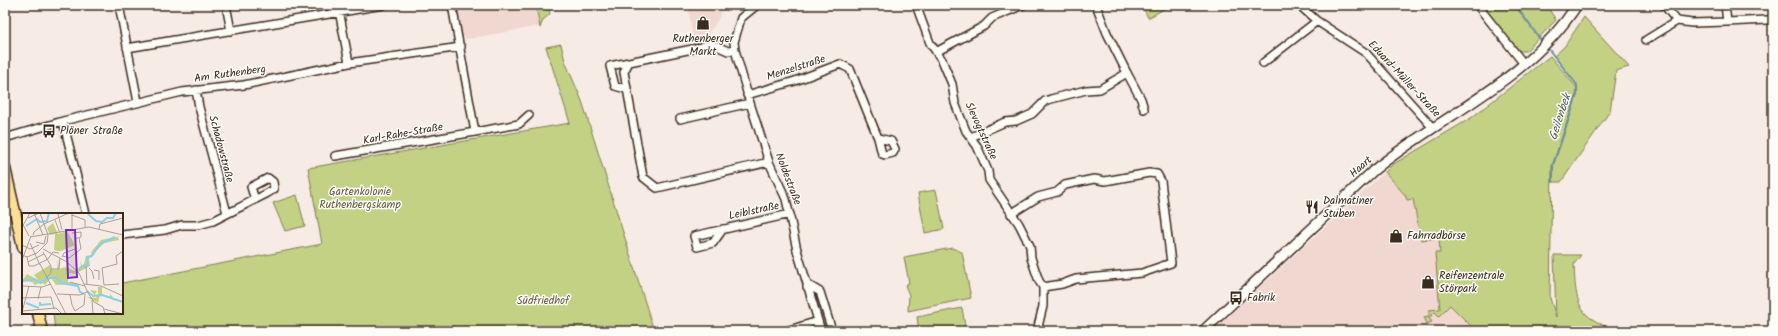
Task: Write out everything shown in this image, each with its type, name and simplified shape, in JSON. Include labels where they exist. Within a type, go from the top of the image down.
[{"type":"main road","name":"Haart","points":[[1203,331],[1374,170],[1433,128],[1486,94],[1524,64],[1560,30],[1577,5]]},
{"type":"main road","points":[[5,168],[22,243]]},
{"type":"main road","points":[[38,314],[42,331]]},
{"type":"street","points":[[119,5],[138,102]]},
{"type":"street","points":[[226,5],[231,31]]},
{"type":"street","points":[[128,48],[231,31],[339,9],[383,5]]},
{"type":"street","points":[[452,5],[461,47],[474,132]]},
{"type":"street","name":"Noldestraße","points":[[757,5],[741,18],[734,42],[735,50],[747,95],[769,162],[786,199],[796,250],[821,331]]},
{"type":"street","name":"Slevogtstraße","points":[[916,5],[930,43],[942,60],[952,84],[955,102],[966,131],[977,146],[988,171],[989,180],[1019,224],[1030,246],[1031,258],[1039,281],[1043,287],[1043,306],[1036,331]]},
{"type":"street","points":[[936,52],[984,26],[992,18],[1023,5]]},
{"type":"street","points":[[1096,5],[1107,33],[1141,100],[1144,110]]},
{"type":"street","name":"Eduard-Müller-Straße","points":[[1299,5],[1317,21],[1366,53],[1433,128]]},
{"type":"street","points":[[1477,5],[1524,64]]},
{"type":"street","points":[[1664,5],[1677,20],[1692,24],[1767,20]]},
{"type":"street","points":[[1725,5],[1727,22]]},
{"type":"street","points":[[339,9],[349,63]]},
{"type":"street","points":[[1646,40],[1677,20]]},
{"type":"street","points":[[1263,63],[1317,21]]},
{"type":"street","points":[[626,90],[615,86],[610,66],[702,47],[710,43],[728,51],[735,50]]},
{"type":"street","name":"Am Ruthenberg","points":[[5,138],[63,121],[138,102],[196,90],[263,81],[349,63],[461,47]]},
{"type":"street","points":[[629,62],[624,72],[626,90],[643,177],[657,188],[769,162]]},
{"type":"street","name":"Menzelstraße","points":[[747,95],[795,81],[840,64],[850,69],[878,138]]},
{"type":"street","points":[[971,137],[1005,122],[1016,121],[1032,114],[1045,102],[1052,99],[1086,90],[1100,89],[1127,73]]},
{"type":"street","name":"Schadowstraße","points":[[196,90],[199,107],[227,213]]},
{"type":"street","points":[[680,119],[750,103]]},
{"type":"street","name":"Karl-Rahe-Straße","points":[[335,156],[519,124],[528,114]]},
{"type":"street","points":[[63,121],[86,213]]},
{"type":"street","points":[[1011,214],[1038,197],[1057,192],[1065,185],[1094,179],[1105,181],[1149,173],[1157,174],[1161,181],[1174,264],[1142,274],[1076,279],[1062,284],[1043,287]]},
{"type":"street","points":[[123,235],[198,225],[212,221],[255,200]]},
{"type":"street","name":"Leiblstraße","points":[[724,229],[790,214]]},
{"type":"street","points":[[807,287],[810,286],[820,292],[832,331]]},
{"type":"street","points":[[786,331],[818,321]]},
{"type":"shaded area","points":[[455,5],[535,5],[540,26],[467,39],[461,35]]},
{"type":"shaded area","name":"Ruthenberger Markt","points":[[688,5],[721,5],[720,15],[714,26],[707,33],[693,40]]},
{"type":"shaded area","points":[[1385,172],[1405,195],[1407,200],[1413,199],[1421,239],[1439,238],[1443,297],[1476,331],[1212,331]]},
{"type":"green space","points":[[536,5],[548,5],[550,14],[543,20],[540,28]]},
{"type":"green space","points":[[1142,5],[1171,5],[1148,18]]},
{"type":"green space","points":[[1481,5],[1546,5],[1556,20],[1526,51],[1519,51]]},
{"type":"green space","points":[[1584,17],[1629,67],[1616,71],[1610,111],[1561,182],[1553,182],[1553,165],[1577,95],[1577,85],[1554,56],[1564,47]]},
{"type":"green space","points":[[561,44],[565,61],[582,101],[654,331],[55,331],[53,314],[123,314],[123,283],[322,244],[308,168],[570,123],[546,47]]},
{"type":"green space","points":[[1550,56],[1577,88],[1576,96],[1552,166],[1550,298],[1556,317],[1554,255],[1581,255],[1574,264],[1576,291],[1580,304],[1587,315],[1614,331],[1476,331],[1450,305],[1439,316],[1435,312],[1429,318],[1432,322],[1427,324],[1424,317],[1429,316],[1429,310],[1440,309],[1435,253],[1440,253],[1439,238],[1421,240],[1413,199],[1407,200],[1405,195],[1385,172],[1392,165],[1471,118]]},
{"type":"green space","points":[[936,190],[944,229],[925,233],[918,193]]},
{"type":"green space","points":[[297,195],[305,226],[285,231],[273,203]]},
{"type":"green space","points":[[952,248],[962,252],[971,298],[908,311],[909,295],[905,285],[909,283],[904,257]]},
{"type":"green space","points":[[962,308],[966,331],[919,331],[917,317]]},
{"type":"waterway","name":"Geilenbek","points":[[1515,5],[1543,43]]},
{"type":"waterway","name":"Geilenbek","points":[[1546,46],[1577,85],[1577,95],[1553,165],[1553,182]]},
{"type":"place","name":"Ruthenberger Markt","points":[[703,23]]},
{"type":"place","name":"Plöner Straße","points":[[49,131]]},
{"type":"place","name":"Dalmatiner Stuben","points":[[1312,207]]},
{"type":"place","name":"Fahrradbörse","points":[[1396,236]]},
{"type":"place","name":"Reifenzentrale Störpark","points":[[1428,282]]},
{"type":"place","name":"Fabrik","points":[[1236,298]]},
{"type":"park label","name":"Gartenkolonie Ruthenbergskamp","points":[[360,198]]},
{"type":"park label","name":"Südfriedhof","points":[[543,301]]}]
